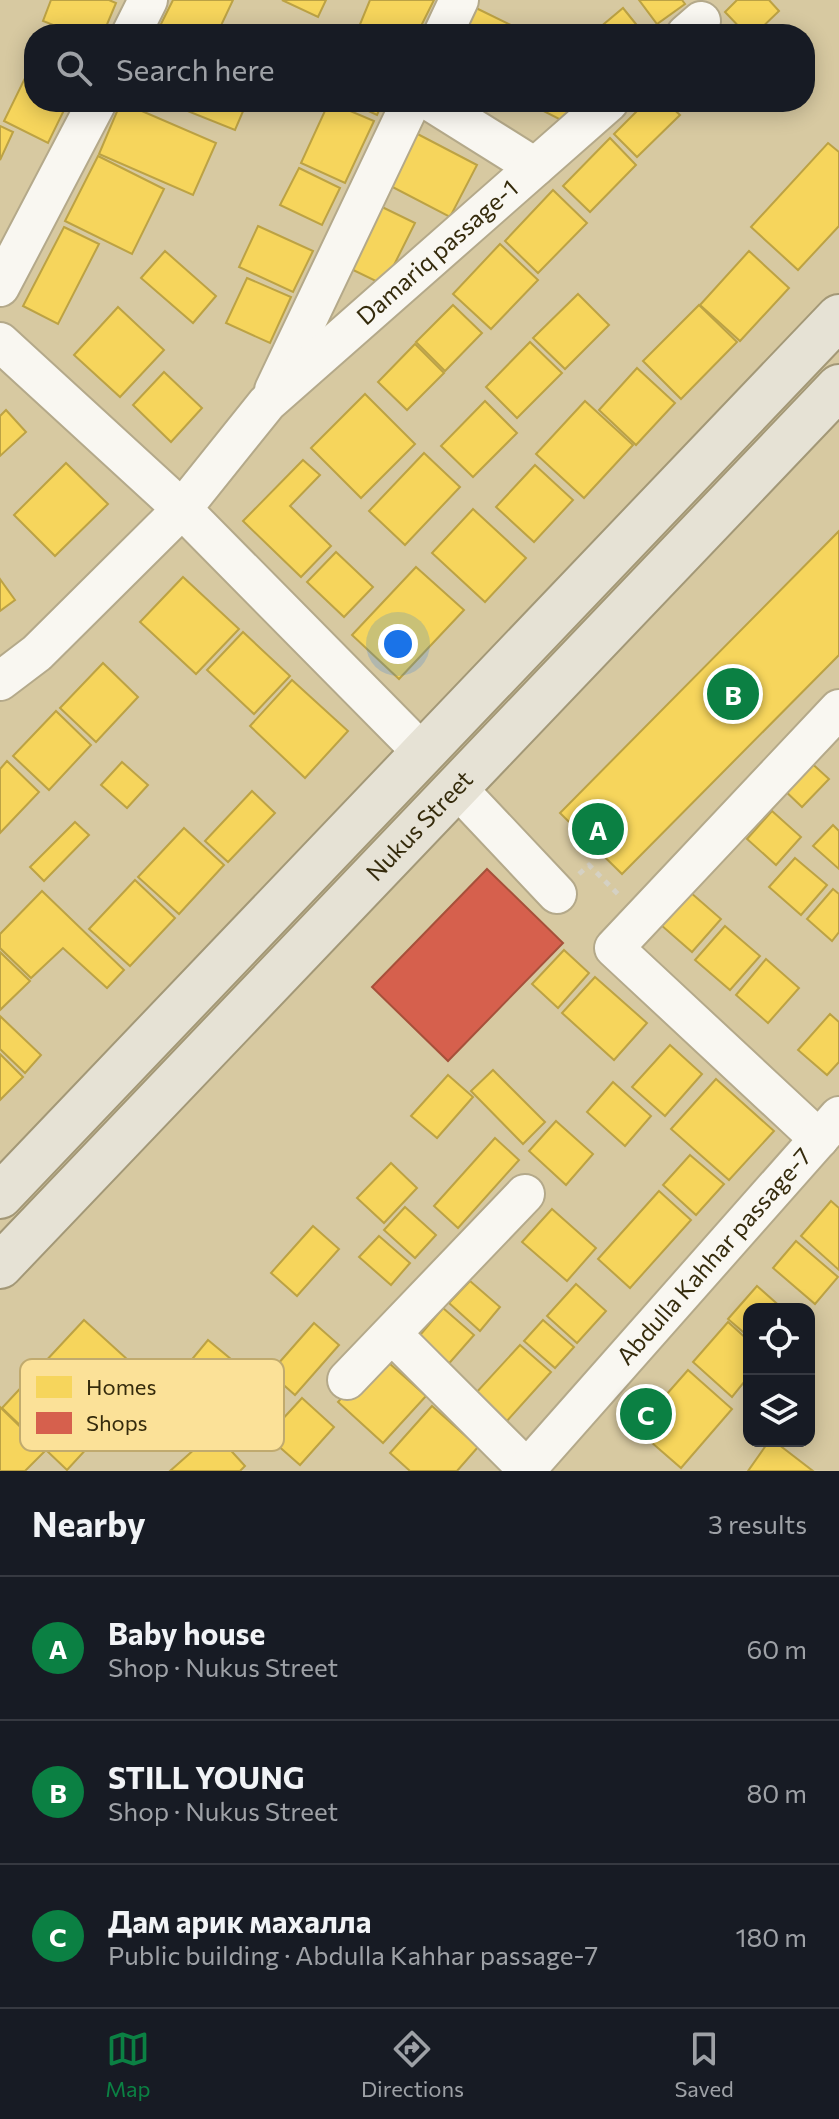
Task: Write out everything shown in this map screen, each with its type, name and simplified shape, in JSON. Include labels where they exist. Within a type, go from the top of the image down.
[{"type":"main road","name":"Nukus Street","points":[[0,1196],[839,317]]},
{"type":"main road","name":"Nukus Street","points":[[0,1266],[839,387]]},
{"type":"street","points":[[136,24],[148,0]]},
{"type":"street","points":[[448,24],[459,0]]},
{"type":"street","points":[[0,287],[92,112]]},
{"type":"street","name":"Damariq passage-1","points":[[267,403],[406,112]]},
{"type":"street","points":[[447,112],[535,167]]},
{"type":"street","name":"Damariq passage-1","points":[[0,681],[37,653],[182,509],[267,403],[598,112]]},
{"type":"street","points":[[0,342],[182,509],[423,753]]},
{"type":"street","points":[[829,1127],[614,948],[839,709]]},
{"type":"street","points":[[457,788],[557,894]]},
{"type":"street","name":"Abdulla Kahhar passage-7","points":[[526,1470],[829,1127]]},
{"type":"street","points":[[347,1380],[525,1194]]},
{"type":"street","points":[[392,1334],[526,1470]]},
{"type":"path","points":[[557,894],[589,865],[642,917]]},
{"type":"building: Homes","points":[[51,0],[109,0],[116,3],[107,24],[51,24],[43,21]]},
{"type":"building: Homes","points":[[173,0],[233,0],[222,24],[161,24]]},
{"type":"building: Homes","points":[[282,0],[326,0],[318,17]]},
{"type":"building: Homes","points":[[370,0],[434,0],[422,24],[360,24]]},
{"type":"building: Homes","points":[[639,0],[682,0],[685,4],[657,24]]},
{"type":"building: Homes","points":[[737,0],[769,0],[779,11],[765,24],[736,24],[725,12]]},
{"type":"building: Homes","points":[[476,8],[509,24],[468,24]]},
{"type":"building: Homes","points":[[623,8],[636,24],[604,24]]},
{"type":"building: Homes","points":[[24,80],[24,112],[63,112],[48,143],[4,121]]},
{"type":"building: Homes","points":[[117,112],[144,112],[216,143],[193,195],[99,154]]},
{"type":"building: Homes","points":[[190,112],[243,112],[235,130]]},
{"type":"building: Homes","points":[[324,112],[353,112],[374,121],[345,183],[301,163]]},
{"type":"building: Homes","points":[[545,112],[568,112],[563,121]]},
{"type":"building: Homes","points":[[636,112],[677,112],[680,115],[637,157],[614,134]]},
{"type":"building: Homes","points":[[0,126],[13,132],[0,160]]},
{"type":"building: Homes","points":[[408,129],[477,165],[450,217],[381,181]]},
{"type":"building: Homes","points":[[610,138],[636,165],[590,212],[563,186]]},
{"type":"building: Homes","points":[[828,143],[839,152],[839,226],[798,270],[751,227]]},
{"type":"building: Homes","points":[[98,156],[164,189],[132,254],[65,221]]},
{"type":"building: Homes","points":[[299,168],[340,188],[322,225],[280,205]]},
{"type":"building: Homes","points":[[553,190],[587,223],[538,273],[505,241]]},
{"type":"building: Homes","points":[[380,206],[415,223],[384,285],[349,268]]},
{"type":"building: Homes","points":[[258,226],[313,251],[293,292],[239,267]]},
{"type":"building: Homes","points":[[64,227],[99,244],[58,324],[23,306]]},
{"type":"building: Homes","points":[[500,244],[538,280],[491,329],[453,294]]},
{"type":"building: Homes","points":[[165,251],[216,296],[193,323],[141,278]]},
{"type":"building: Homes","points":[[749,251],[789,288],[740,341],[700,305]]},
{"type":"building: Homes","points":[[247,278],[291,297],[270,343],[226,323]]},
{"type":"building: Homes","points":[[578,294],[609,325],[565,369],[533,338]]},
{"type":"building: Homes","points":[[453,305],[482,333],[445,371],[416,342]]},
{"type":"building: Homes","points":[[699,305],[737,342],[681,399],[643,361]]},
{"type":"building: Homes","points":[[118,307],[164,350],[120,397],[74,355]]},
{"type":"building: Homes","points":[[530,342],[562,373],[517,418],[486,387]]},
{"type":"building: Homes","points":[[415,344],[444,373],[407,410],[378,382]]},
{"type":"building: Homes","points":[[637,368],[675,403],[636,445],[599,410]]},
{"type":"building: Homes","points":[[164,372],[202,408],[171,442],[133,405]]},
{"type":"building: Homes","points":[[365,394],[415,444],[361,498],[311,448]]},
{"type":"building: Homes","points":[[485,401],[517,433],[473,477],[441,446]]},
{"type":"building: Homes","points":[[585,401],[633,445],[584,498],[536,454]]},
{"type":"building: Homes","points":[[6,410],[26,432],[0,456],[0,416]]},
{"type":"building: Homes","points":[[424,453],[460,487],[405,545],[369,511]]},
{"type":"building: Homes","points":[[303,460],[320,475],[290,506],[331,546],[301,577],[243,521]]},
{"type":"building: Homes","points":[[66,463],[108,504],[55,556],[14,515]]},
{"type":"building: Homes","points":[[535,465],[573,500],[534,542],[496,507]]},
{"type":"building: Homes","points":[[473,509],[526,558],[485,602],[432,553]]},
{"type":"building: Homes","points":[[839,531],[839,655],[622,874],[560,813]]},
{"type":"building: Homes","points":[[336,552],[373,587],[344,617],[307,582]]},
{"type":"building: Homes","points":[[416,567],[464,610],[399,679],[352,635]]},
{"type":"building: Homes","points":[[183,577],[239,629],[196,674],[140,622]]},
{"type":"building: Homes","points":[[0,579],[15,600],[0,611]]},
{"type":"building: Homes","points":[[243,632],[290,676],[254,714],[207,670]]},
{"type":"building: Homes","points":[[103,663],[138,697],[96,742],[60,708]]},
{"type":"building: Homes","points":[[292,680],[348,731],[305,778],[250,726]]},
{"type":"building: Homes","points":[[56,711],[91,745],[49,790],[13,756]]},
{"type":"building: Homes","points":[[807,759],[829,779],[802,807],[781,787]]},
{"type":"building: Homes","points":[[7,761],[39,792],[0,833],[0,769]]},
{"type":"building: Homes","points":[[122,762],[148,785],[127,808],[101,785]]},
{"type":"building: Homes","points":[[252,791],[275,813],[228,862],[205,841]]},
{"type":"building: Homes","points":[[772,811],[801,837],[776,865],[747,839]]},
{"type":"building: Homes","points":[[75,822],[89,835],[44,881],[30,867]]},
{"type":"building: Homes","points":[[833,825],[839,831],[839,869],[813,846]]},
{"type":"building: Homes","points":[[184,828],[224,865],[179,914],[138,877]]},
{"type":"building: Homes","points":[[795,858],[827,885],[801,915],[769,887]]},
{"type":"building: Homes","points":[[135,880],[175,918],[130,966],[89,929]]},
{"type":"building: Homes","points":[[833,889],[839,894],[839,932],[832,941],[807,919]]},
{"type":"building: Homes","points":[[42,891],[124,970],[107,988],[63,948],[31,978],[0,948],[0,934]]},
{"type":"building: Homes","points":[[690,892],[721,919],[692,952],[661,925]]},
{"type":"building: Homes","points":[[725,926],[760,956],[730,990],[695,960]]},
{"type":"building: Homes","points":[[564,950],[589,973],[558,1008],[532,984]]},
{"type":"building: Homes","points":[[0,952],[30,981],[0,1010]]},
{"type":"building: Homes","points":[[766,959],[799,988],[768,1023],[736,995]]},
{"type":"building: Homes","points":[[595,977],[647,1023],[614,1060],[562,1013]]},
{"type":"building: Homes","points":[[830,1014],[839,1022],[839,1062],[827,1075],[798,1050]]},
{"type":"building: Homes","points":[[0,1016],[41,1055],[25,1073],[0,1049]]},
{"type":"building: Homes","points":[[670,1045],[702,1074],[665,1116],[632,1087]]},
{"type":"building: Homes","points":[[0,1054],[23,1077],[0,1100]]},
{"type":"building: Homes","points":[[493,1070],[545,1122],[523,1144],[471,1091]]},
{"type":"building: Homes","points":[[448,1075],[473,1097],[437,1138],[411,1116]]},
{"type":"building: Homes","points":[[716,1079],[774,1131],[729,1180],[671,1129]]},
{"type":"building: Homes","points":[[613,1082],[651,1116],[625,1146],[587,1112]]},
{"type":"building: Homes","points":[[556,1121],[593,1154],[566,1185],[529,1151]]},
{"type":"building: Homes","points":[[495,1138],[519,1160],[458,1228],[434,1206]]},
{"type":"building: Homes","points":[[690,1155],[724,1184],[696,1215],[663,1185]]},
{"type":"building: Homes","points":[[391,1163],[417,1188],[384,1223],[357,1198]]},
{"type":"building: Homes","points":[[659,1191],[691,1220],[630,1288],[598,1259]]},
{"type":"building: Homes","points":[[831,1201],[839,1208],[839,1270],[801,1236]]},
{"type":"building: Homes","points":[[405,1207],[436,1235],[415,1258],[384,1230]]},
{"type":"building: Homes","points":[[552,1209],[596,1248],[567,1281],[522,1242]]},
{"type":"building: Homes","points":[[313,1226],[339,1249],[297,1296],[271,1273]]},
{"type":"building: Homes","points":[[379,1236],[410,1263],[391,1285],[359,1257]]},
{"type":"building: Homes","points":[[796,1241],[838,1277],[815,1304],[773,1268]]},
{"type":"building: Homes","points":[[470,1281],[500,1307],[480,1331],[449,1303]]},
{"type":"building: Homes","points":[[576,1284],[606,1311],[577,1343],[547,1316]]},
{"type":"building: Homes","points":[[757,1286],[776,1303],[743,1303],[743,1332],[728,1319]]},
{"type":"building: Homes","points":[[443,1308],[474,1335],[445,1368],[415,1341]]},
{"type":"building: Homes","points":[[84,1320],[127,1359],[48,1359]]},
{"type":"building: Homes","points":[[543,1320],[574,1347],[555,1368],[524,1341]]},
{"type":"building: Homes","points":[[728,1322],[743,1336],[743,1383],[732,1397],[693,1362]]},
{"type":"building: Homes","points":[[314,1323],[339,1345],[295,1395],[284,1385],[282,1359]]},
{"type":"building: Homes","points":[[208,1340],[231,1359],[192,1359]]},
{"type":"building: Homes","points":[[520,1345],[551,1372],[506,1422],[475,1394]]},
{"type":"building: Homes","points":[[380,1355],[426,1396],[383,1443],[338,1402]]},
{"type":"building: Homes","points":[[688,1370],[732,1409],[681,1468],[636,1429]]},
{"type":"building: Homes","points":[[20,1389],[20,1425],[2,1408]]},
{"type":"building: Homes","points":[[302,1398],[334,1427],[300,1465],[284,1451],[284,1418]]},
{"type":"building: Homes","points":[[432,1406],[478,1447],[457,1471],[410,1471],[390,1453]]},
{"type":"building: Homes","points":[[0,1407],[20,1427],[20,1451],[45,1451],[25,1471],[0,1471]]},
{"type":"building: Homes","points":[[765,1447],[782,1447],[813,1471],[748,1471]]},
{"type":"building: Homes","points":[[47,1451],[85,1451],[67,1470]]},
{"type":"building: Homes","points":[[193,1451],[231,1451],[245,1466],[240,1471],[170,1471]]},
{"type":"building: Shops","points":[[487,869],[563,943],[448,1061],[372,987]]},
{"type":"place","name":"STILL YOUNG","points":[[733,694]]},
{"type":"place","name":"Baby house","points":[[598,829]]},
{"type":"place","name":"Дам арик махалла","points":[[646,1414]]}]
